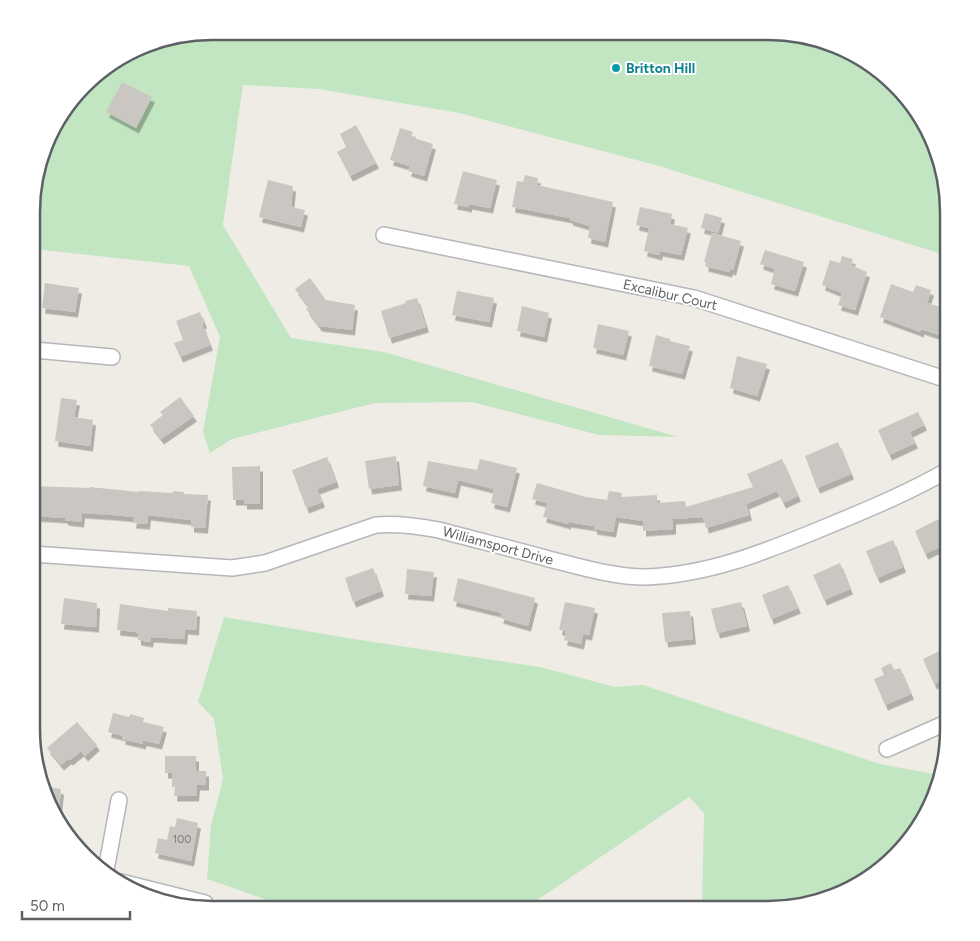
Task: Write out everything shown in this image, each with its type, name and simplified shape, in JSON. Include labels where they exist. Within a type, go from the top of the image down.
[{"type":"street","name":"Excalibur Court","points":[[384,235],[694,298],[940,377]]},
{"type":"street","points":[[40,351],[112,357]]},
{"type":"street","name":"Williamsport Drive","points":[[40,554],[232,568],[265,563],[376,525],[396,524],[439,530],[600,572],[645,577],[715,568],[771,550],[868,510],[940,475]]},
{"type":"street","points":[[887,749],[940,726]]},
{"type":"street","points":[[107,864],[119,800]]},
{"type":"street","points":[[150,889],[192,900]]},
{"type":"green space","points":[[779,40],[801,43],[823,49],[844,58],[863,69],[890,90],[917,126],[927,146],[937,179],[940,201],[940,254],[659,166],[459,113],[319,89],[243,85],[223,225],[291,338],[384,352],[678,437],[599,435],[472,402],[375,403],[232,439],[210,453],[203,432],[220,337],[189,266],[40,250],[40,212],[43,179],[53,146],[63,126],[90,90],[117,69],[136,58],[157,49],[190,41]]},
{"type":"green space","points":[[224,617],[347,638],[540,667],[615,687],[643,685],[880,764],[934,774],[922,805],[911,824],[890,851],[854,878],[834,888],[801,898],[779,901],[702,901],[704,813],[689,797],[536,901],[270,901],[207,879],[211,826],[223,779],[214,719],[198,702]]},
{"type":"building","points":[[122,82],[152,97],[136,128],[106,112]]},
{"type":"building","points":[[356,125],[376,163],[350,176],[337,152],[346,147],[340,134]]},
{"type":"building","points":[[400,128],[413,132],[411,137],[433,144],[424,176],[408,171],[410,166],[390,160]]},
{"type":"building","points":[[463,171],[497,180],[490,208],[469,204],[469,207],[454,204]]},
{"type":"building","points":[[525,175],[538,178],[537,185],[613,202],[605,242],[588,238],[590,226],[570,220],[570,218],[512,207],[517,181],[523,182]]},
{"type":"building","points":[[268,180],[293,186],[291,207],[305,210],[301,227],[259,217]]},
{"type":"building","points":[[640,207],[672,214],[670,224],[688,228],[681,255],[660,251],[659,255],[644,251],[649,228],[636,225]]},
{"type":"building","points":[[705,213],[722,218],[718,233],[701,228]]},
{"type":"building","points":[[712,233],[741,241],[733,270],[730,269],[729,272],[705,266],[706,262],[704,262]]},
{"type":"building","points":[[765,250],[804,262],[795,291],[771,284],[775,269],[760,264]]},
{"type":"building","points":[[842,256],[853,259],[851,265],[867,272],[855,310],[838,305],[842,293],[822,285],[830,260],[840,263]]},
{"type":"building","points":[[310,278],[326,300],[355,305],[352,330],[319,326],[306,309],[309,307],[295,289]]},
{"type":"building","points":[[45,283],[79,288],[75,312],[42,308]]},
{"type":"building","points":[[891,284],[913,292],[916,285],[931,290],[927,303],[940,307],[940,335],[921,329],[921,332],[880,317]]},
{"type":"building","points":[[457,291],[494,298],[489,322],[452,315]]},
{"type":"building","points":[[417,298],[426,327],[389,338],[381,311]]},
{"type":"building","points":[[522,306],[549,313],[544,337],[517,331]]},
{"type":"building","points":[[200,312],[204,323],[202,324],[210,345],[180,357],[174,343],[183,340],[176,321]]},
{"type":"building","points":[[598,324],[629,331],[623,355],[593,348]]},
{"type":"building","points":[[656,335],[690,346],[682,374],[649,366]]},
{"type":"building","points":[[737,356],[767,364],[757,396],[730,388]]},
{"type":"building","points":[[180,397],[194,416],[161,439],[150,425],[163,415],[160,412]]},
{"type":"building","points":[[61,398],[77,400],[74,417],[93,420],[90,446],[55,441]]},
{"type":"building","points":[[918,412],[924,425],[910,432],[915,443],[889,455],[878,430]]},
{"type":"building","points":[[838,442],[851,474],[817,488],[805,456]]},
{"type":"building","points":[[396,456],[399,485],[369,489],[365,461]]},
{"type":"building","points":[[327,457],[336,482],[317,489],[322,502],[306,508],[292,470]]},
{"type":"building","points":[[480,459],[517,468],[507,507],[491,503],[494,489],[458,480],[455,493],[423,486],[428,461],[477,470]]},
{"type":"building","points":[[782,459],[798,496],[783,503],[777,491],[746,504],[749,515],[706,528],[703,517],[673,519],[673,529],[643,531],[643,521],[616,517],[613,532],[594,529],[594,526],[568,522],[568,524],[543,517],[547,503],[532,499],[537,483],[586,497],[607,500],[609,491],[622,493],[621,497],[657,495],[657,503],[685,501],[686,507],[753,487],[747,474]]},
{"type":"building","points":[[260,466],[260,504],[244,504],[244,500],[233,500],[232,467]]},
{"type":"building","points":[[40,486],[90,487],[139,492],[173,493],[173,491],[184,492],[184,494],[208,495],[205,528],[191,527],[191,520],[148,515],[147,524],[133,523],[134,517],[113,515],[82,513],[81,522],[65,520],[65,518],[40,516]]},
{"type":"building","points":[[939,519],[940,547],[925,554],[915,531]]},
{"type":"building","points":[[893,540],[903,567],[877,578],[866,551]]},
{"type":"building","points":[[840,563],[850,589],[824,600],[813,575]]},
{"type":"building","points":[[373,568],[381,591],[353,602],[345,578]]},
{"type":"building","points":[[407,569],[434,572],[431,596],[405,594]]},
{"type":"building","points":[[458,578],[535,598],[528,626],[500,618],[502,613],[453,601]]},
{"type":"building","points":[[788,585],[798,608],[771,619],[762,595]]},
{"type":"building","points":[[64,598],[97,603],[96,627],[61,624]]},
{"type":"building","points":[[565,602],[595,608],[589,635],[583,634],[581,644],[564,640],[566,631],[559,630]]},
{"type":"building","points":[[741,602],[747,626],[717,633],[711,609]]},
{"type":"building","points":[[120,604],[168,611],[168,608],[197,611],[196,630],[185,629],[184,639],[151,637],[150,642],[138,640],[136,632],[117,630]]},
{"type":"building","points":[[690,611],[693,639],[665,642],[662,613]]},
{"type":"building","points":[[940,651],[940,681],[934,684],[923,659]]},
{"type":"building","points":[[891,663],[894,670],[900,668],[911,694],[885,705],[874,679],[884,675],[881,668]]},
{"type":"building","points":[[113,713],[129,717],[130,714],[144,718],[143,722],[164,727],[159,744],[143,741],[143,744],[122,739],[123,736],[108,732]]},
{"type":"building","points":[[77,722],[97,745],[85,756],[81,751],[61,765],[47,748]]},
{"type":"building","points":[[165,756],[196,756],[196,771],[206,771],[206,785],[197,785],[196,796],[174,796],[175,787],[172,787],[172,773],[165,773]]},
{"type":"building","points":[[50,787],[61,789],[59,807]]},
{"type":"building","points":[[177,818],[198,823],[191,861],[155,853],[158,838],[167,840],[170,826],[175,827]]},
{"type":"place","name":"Britton Hill","points":[[616,68]]}]
